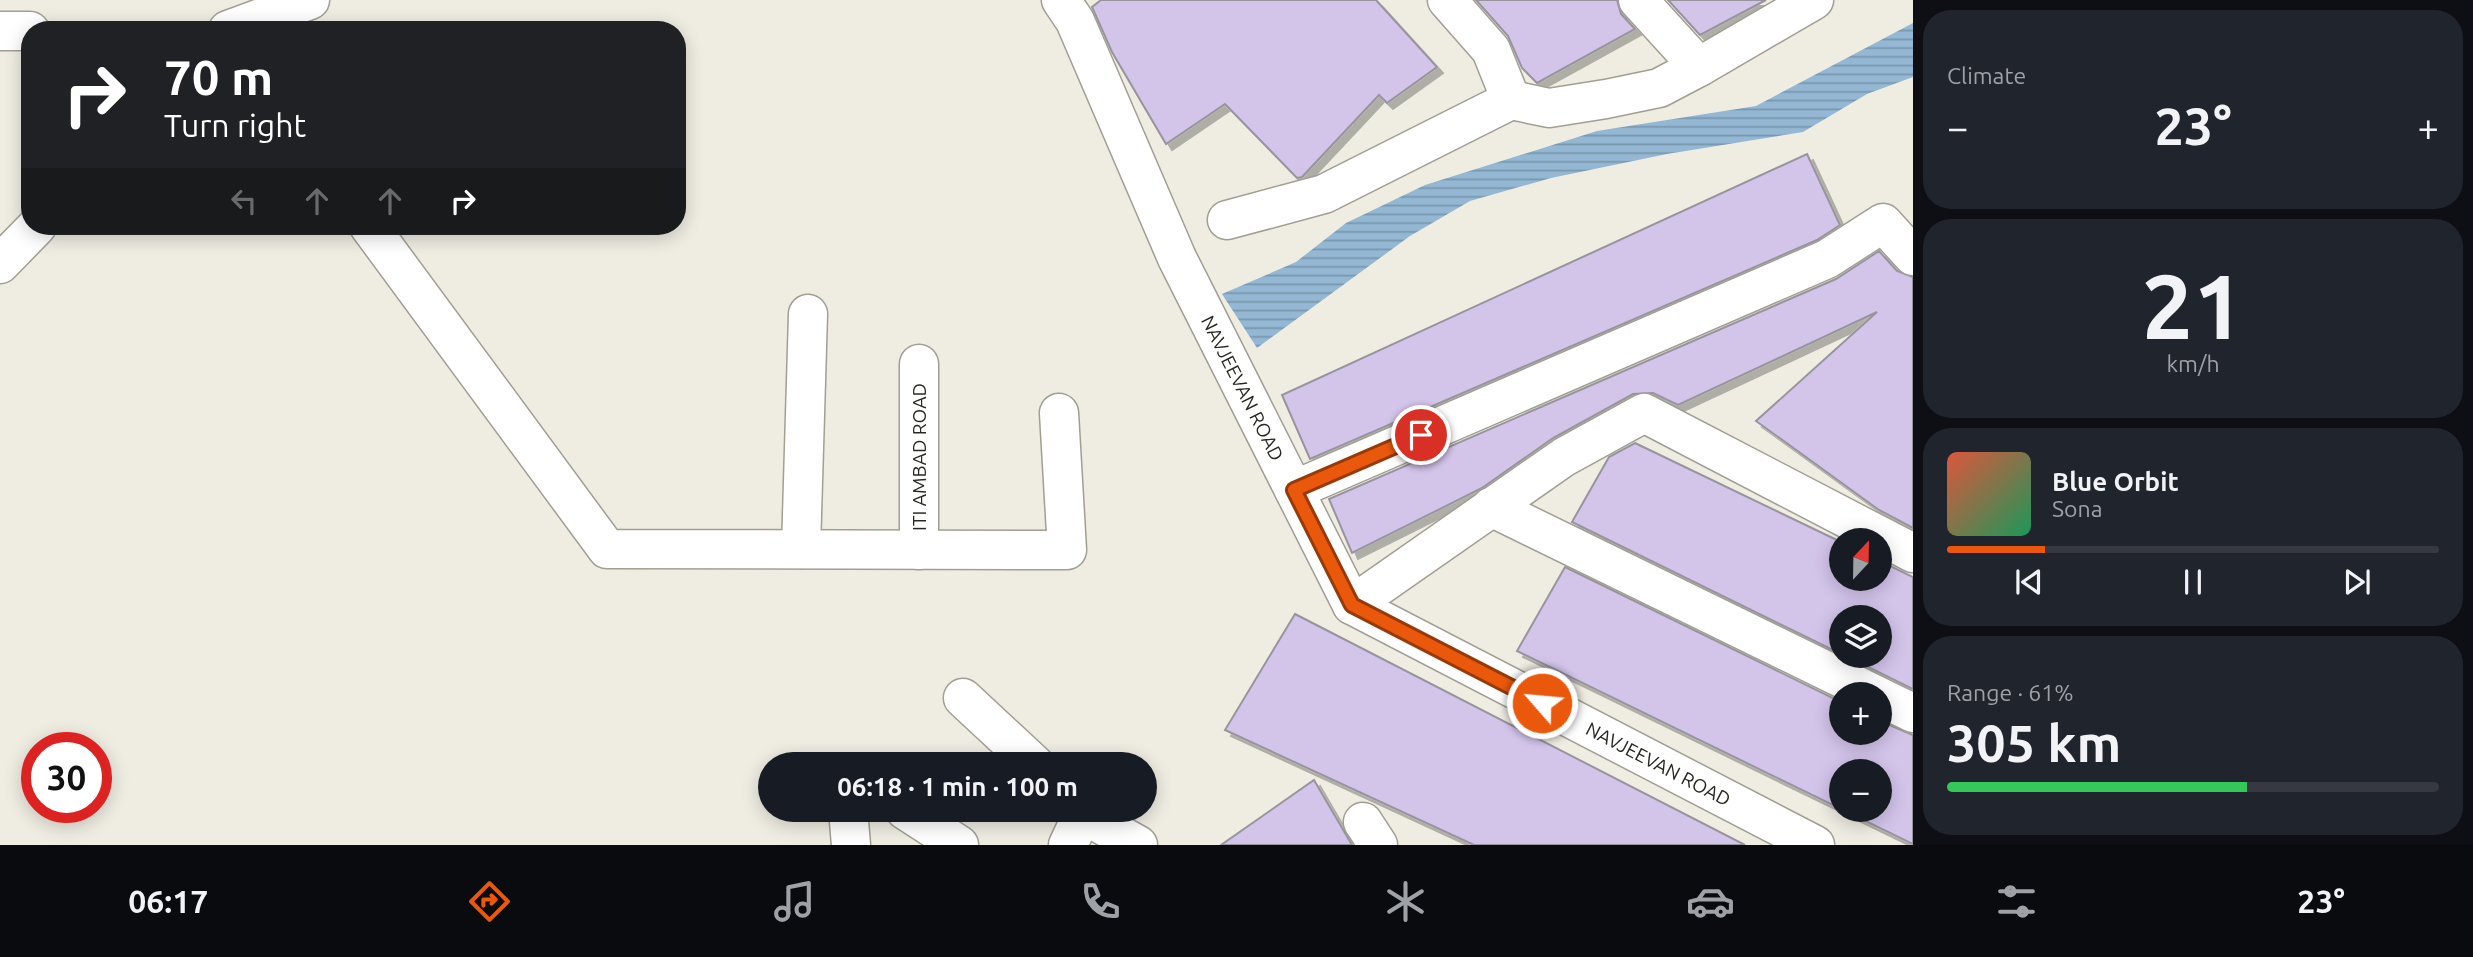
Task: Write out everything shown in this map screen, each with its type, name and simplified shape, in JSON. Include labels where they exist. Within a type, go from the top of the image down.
[{"type":"street","points":[[253,21],[310,0]]},
{"type":"street","name":"NAVJEEVAN ROAD","points":[[1061,0],[1075,21],[1178,258],[1352,605],[1773,835],[1815,845]]},
{"type":"street","points":[[1447,0],[1491,50],[1511,100]]},
{"type":"street","points":[[1638,0],[1699,67]]},
{"type":"street","points":[[1227,219],[1324,194],[1511,100],[1549,108],[1659,88],[1814,0]]},
{"type":"street","points":[[0,31],[21,31]]},
{"type":"street","points":[[1294,490],[1827,259],[1883,223],[1913,256]]},
{"type":"street","points":[[0,264],[28,235]]},
{"type":"street","points":[[376,235],[607,549],[1067,550],[1059,413]]},
{"type":"street","points":[[801,549],[808,314]]},
{"type":"street","name":"ITI AMBAD ROAD","points":[[919,364],[919,550]]},
{"type":"street","points":[[1352,605],[1564,457],[1644,413],[1913,553]]},
{"type":"street","points":[[1491,507],[1848,682]]},
{"type":"street","points":[[963,698],[1021,752]]},
{"type":"street","points":[[1892,703],[1913,713]]},
{"type":"street","points":[[849,822],[851,845]]},
{"type":"street","points":[[924,822],[959,845]]},
{"type":"street","points":[[1068,845],[1079,822]]},
{"type":"street","points":[[1097,822],[1138,845]]},
{"type":"water","points":[[1913,23],[1913,77],[1867,94],[1803,132],[1667,154],[1551,178],[1470,201],[1410,236],[1257,348],[1222,294],[1296,262],[1346,223],[1425,185],[1597,131],[1756,106]]},
{"type":"building","points":[[1101,0],[1376,0],[1437,67],[1387,103],[1379,95],[1302,177],[1297,178],[1225,104],[1166,144],[1112,52],[1092,7]]},
{"type":"building","points":[[1476,0],[1617,0],[1621,14],[1635,29],[1537,83],[1522,68],[1508,36]]},
{"type":"building","points":[[1668,0],[1766,0],[1700,35]]},
{"type":"building","points":[[1807,154],[1840,225],[1817,240],[1310,459],[1282,395]]},
{"type":"building","points":[[1879,251],[1897,271],[1913,277],[1913,528],[1879,510],[1756,421],[1877,312],[1678,405],[1653,393],[1633,394],[1553,438],[1482,488],[1352,553],[1329,499],[1836,279]]},
{"type":"building","points":[[1635,443],[1829,536],[1829,592],[1892,592],[1892,567],[1913,577],[1913,689],[1870,668],[1892,668],[1892,605],[1829,605],[1829,648],[1572,522],[1609,457]]},
{"type":"building","points":[[1565,567],[1829,696],[1829,745],[1892,745],[1892,726],[1913,735],[1913,844],[1868,822],[1892,822],[1892,759],[1829,759],[1829,803],[1517,651]]},
{"type":"building","points":[[1295,614],[1745,845],[1474,845],[1225,730]]},
{"type":"building","points":[[1314,780],[1352,845],[1221,845]]},
{"type":"route","points":[[1421,435],[1294,490],[1352,605],[1542,703]]}]
